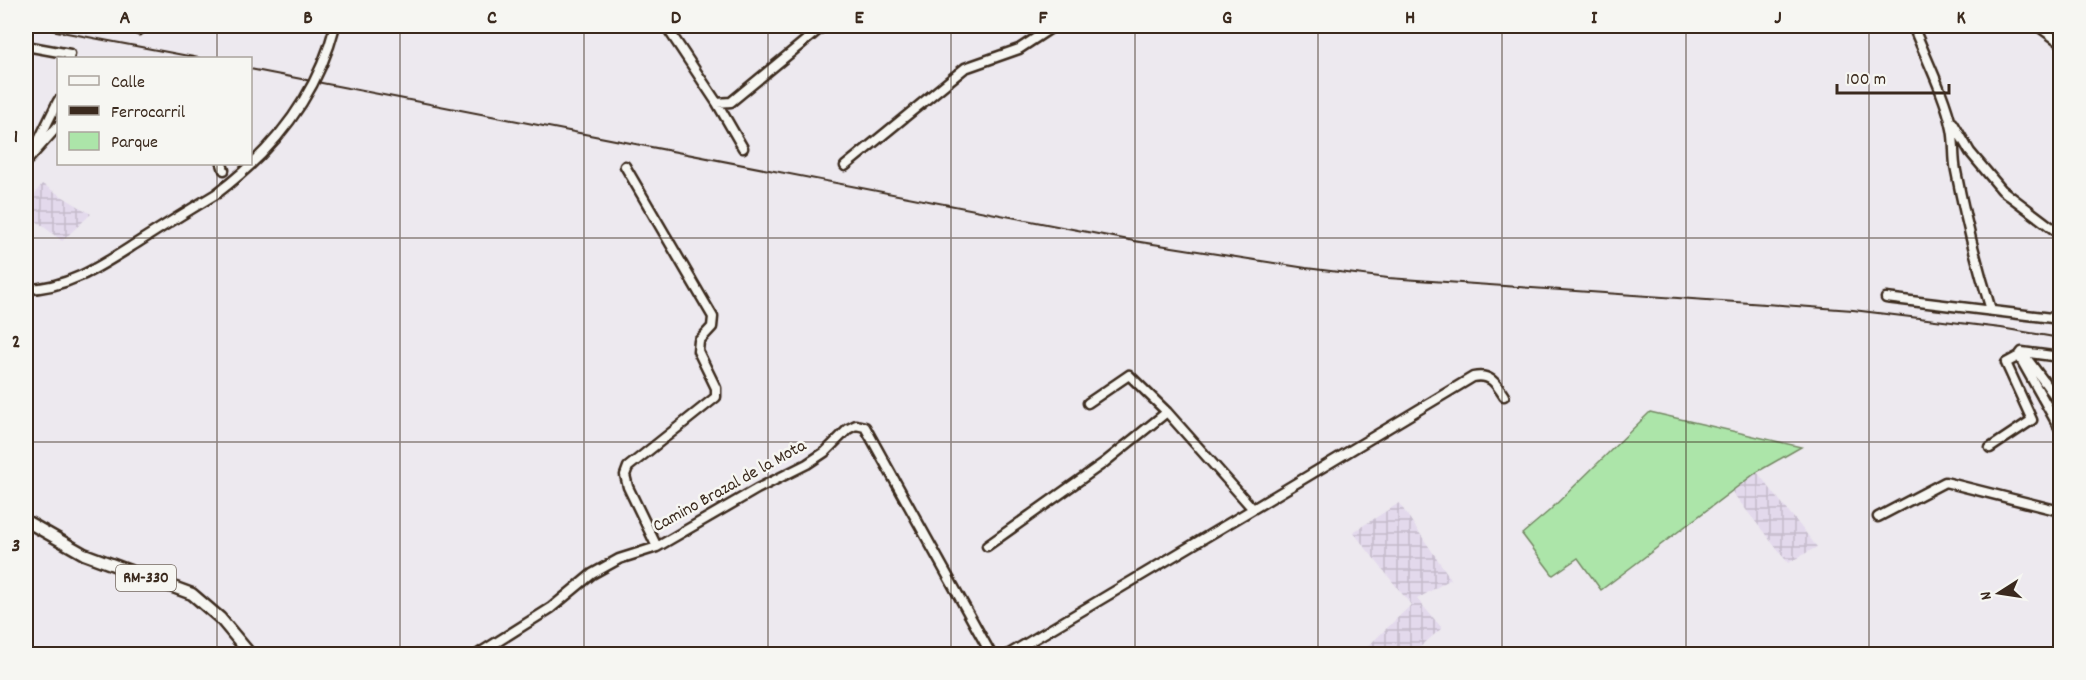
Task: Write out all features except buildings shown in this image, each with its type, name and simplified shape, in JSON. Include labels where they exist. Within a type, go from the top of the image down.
[{"type":"main road","name":"RM-330","points":[[26,521],[84,554],[192,594],[220,618],[250,654]]},
{"type":"street","points":[[252,164],[261,156],[297,111],[317,76],[335,26]]},
{"type":"street","points":[[666,26],[717,103],[743,148]]},
{"type":"street","points":[[717,103],[731,102],[823,26]]},
{"type":"street","points":[[845,166],[965,68],[1019,49],[1054,26]]},
{"type":"street","points":[[1913,26],[1952,130],[1955,169],[1991,310]]},
{"type":"street","points":[[2038,26],[2061,42]]},
{"type":"street","points":[[26,45],[70,54],[69,57]]},
{"type":"street","points":[[32,154],[57,102]]},
{"type":"street","points":[[1947,112],[1970,152],[2002,190],[2061,234]]},
{"type":"street","points":[[26,162],[57,127]]},
{"type":"street","points":[[26,289],[42,288],[76,278],[108,261],[216,194],[250,165]]},
{"type":"street","points":[[626,166],[713,317],[712,327],[699,341],[698,351],[716,388],[716,397],[628,466],[625,475],[628,488],[657,547]]},
{"type":"street","points":[[1886,298],[2061,319]]},
{"type":"street","points":[[2021,354],[2061,403]]},
{"type":"street","points":[[2021,354],[2061,429]]},
{"type":"street","points":[[1990,448],[2032,420],[2006,363],[2021,354],[2061,357]]},
{"type":"street","points":[[1088,403],[1129,375],[1167,411],[1253,509]]},
{"type":"street","points":[[1009,654],[1473,377],[1488,376],[1504,396]]},
{"type":"street","points":[[987,546],[1105,462],[1167,411]]},
{"type":"street","name":"Camino Brazal de la Mota","points":[[478,654],[551,608],[592,574],[619,559],[657,547],[757,489],[807,464],[825,452],[848,429],[856,425],[865,427],[991,654]]},
{"type":"street","points":[[1878,517],[1945,482],[2061,511]]},
{"type":"shaded area","points":[[42,184],[91,214],[62,241],[26,213],[26,206]]},
{"type":"shaded area","points":[[1757,472],[1817,547],[1788,563],[1732,492]]},
{"type":"shaded area","points":[[1399,503],[1451,579],[1417,599],[1442,628],[1412,654],[1360,654],[1411,605],[1353,532]]},
{"type":"green space","points":[[1650,412],[1801,447],[1757,472],[1601,590],[1578,558],[1553,575],[1522,534],[1549,511]]},
{"type":"waterway","points":[[2049,26],[2060,34]]},
{"type":"railway","points":[[30,26],[194,57]]},
{"type":"railway","points":[[252,69],[1134,241],[1306,268],[1388,278],[1853,310],[2001,328],[2060,338]]}]
